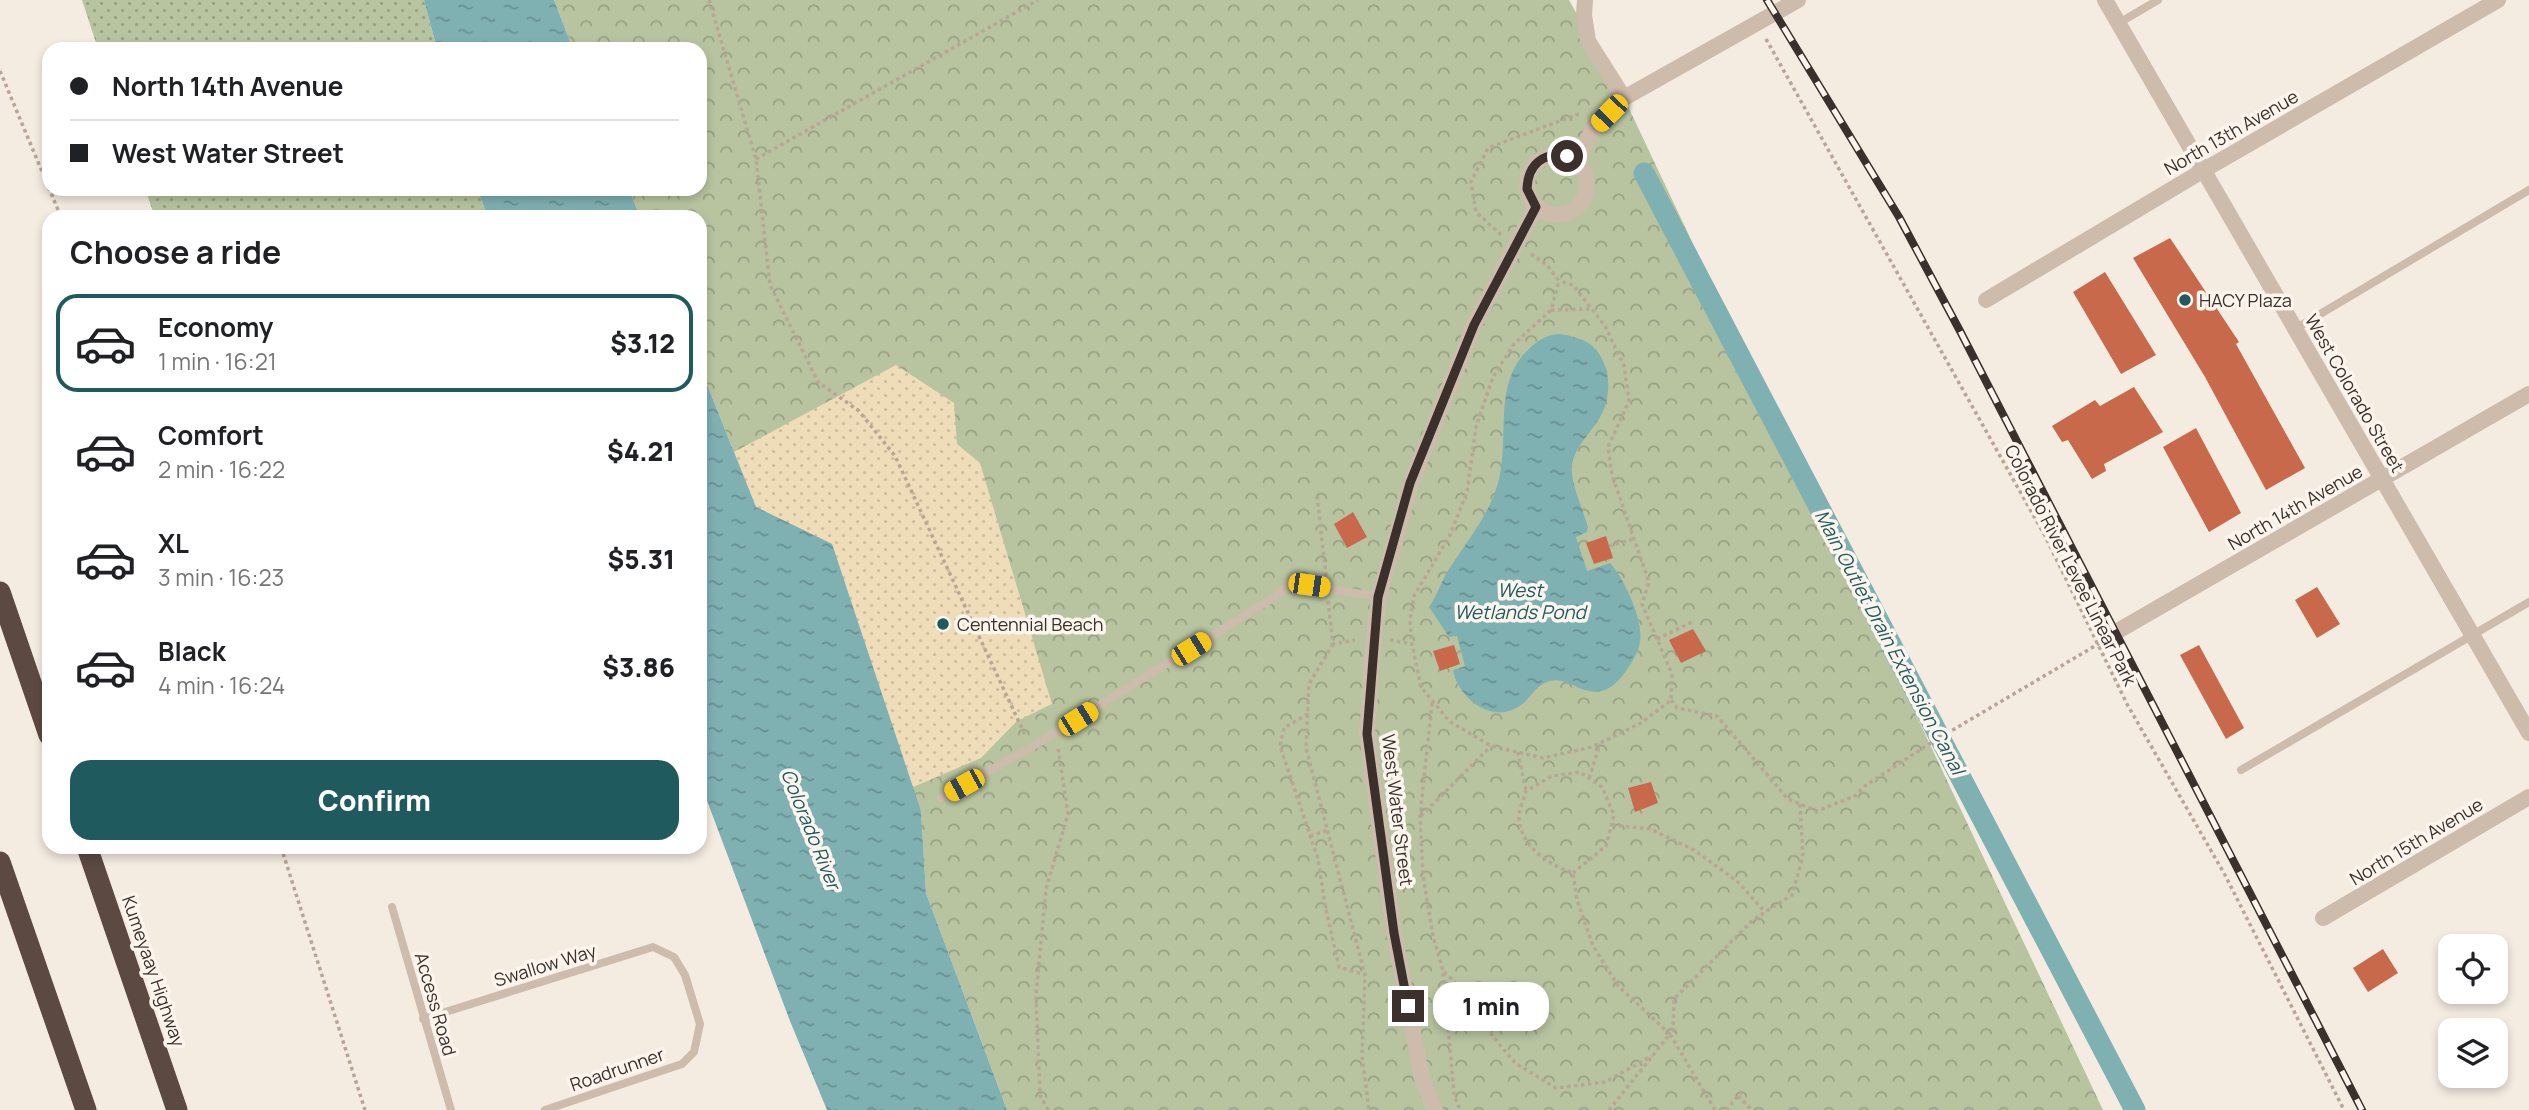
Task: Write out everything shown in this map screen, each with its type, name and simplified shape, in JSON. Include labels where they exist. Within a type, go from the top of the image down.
[{"type":"highway","points":[[0,592],[42,715]]},
{"type":"highway","name":"Kumeyaay Highway","points":[[89,854],[177,1110]]},
{"type":"highway","points":[[0,862],[86,1110]]},
{"type":"street","points":[[1585,0],[1588,41],[1624,97]]},
{"type":"street","points":[[1576,161],[1594,128],[1624,97],[1798,0]]},
{"type":"street","name":"West Colorado Street","points":[[2105,0],[2529,733]]},
{"type":"street","name":"North 13th Avenue","points":[[1986,300],[2498,0]]},
{"type":"street","points":[[1557,154],[1576,161],[1587,178],[1584,198],[1578,207],[1561,215],[1544,212],[1536,207],[1527,189],[1527,178],[1538,161],[1557,154]]},
{"type":"street","name":"West Water Street","points":[[1435,1110],[1422,1079],[1394,933],[1367,734],[1378,597],[1410,483],[1474,325],[1536,207]]},
{"type":"street","name":"North 14th Avenue","points":[[2116,632],[2529,394]]},
{"type":"street","name":"North 15th Avenue","points":[[2323,918],[2529,797]]},
{"type":"lane","points":[[2119,23],[2158,0]]},
{"type":"lane","points":[[2295,329],[2529,190]]},
{"type":"lane","points":[[941,798],[1056,733],[1281,593],[1291,582],[1378,597]]},
{"type":"lane","points":[[2241,770],[2529,603]]},
{"type":"lane","name":"Access Road","points":[[392,906],[451,1110]]},
{"type":"lane","name":"Swallow Way","points":[[423,1019],[653,947],[674,957],[685,975],[700,1024],[694,1052]]},
{"type":"lane","name":"Roadrunner","points":[[545,1110],[682,1064],[694,1052]]},
{"type":"path","points":[[709,0],[756,159],[770,285],[818,382],[859,411],[895,456],[1031,747]]},
{"type":"path","points":[[756,159],[1038,0]]},
{"type":"path","name":"Colorado River Levee Linear Park","points":[[1757,22],[2045,536],[2139,726],[2225,875],[2344,1110]]},
{"type":"path","points":[[0,71],[42,172]]},
{"type":"path","points":[[1589,107],[1579,115],[1488,148],[1471,182],[1476,212],[1503,237],[1547,265],[1559,281],[1573,285],[1605,326],[1624,366],[1629,401],[1608,447],[1612,475],[1649,582],[1648,593],[1642,604],[1672,674],[1671,700],[1677,708],[1717,716],[1788,799],[1817,811],[1855,796],[1865,786],[1929,744],[2116,632]]},
{"type":"path","points":[[1559,281],[1551,310],[1514,344],[1493,377],[1476,427],[1467,492],[1450,535],[1414,596],[1410,620],[1421,687],[1449,722],[1491,746],[1543,758],[1601,743],[1641,723],[1671,700]]},
{"type":"path","points":[[1551,310],[1592,309]]},
{"type":"path","points":[[1609,546],[1634,539]]},
{"type":"path","points":[[1657,639],[1694,621]]},
{"type":"path","points":[[1333,644],[1309,684],[1306,748],[1365,975],[1362,1056],[1369,1110]]},
{"type":"path","points":[[1432,701],[1420,817],[1423,874],[1433,936],[1443,971],[1454,1094],[1460,1110]]},
{"type":"path","points":[[1308,714],[1284,728],[1280,747],[1318,859],[1339,967],[1365,975]]},
{"type":"path","points":[[1048,1110],[1040,1095],[1036,995],[1046,889],[1068,814],[1056,733]]},
{"type":"path","points":[[1589,778],[1601,743]]},
{"type":"path","points":[[1420,817],[1491,746]]},
{"type":"path","points":[[1518,752],[1526,791],[1518,818],[1529,846],[1553,866],[1573,873]]},
{"type":"path","points":[[1526,791],[1552,776],[1580,772],[1602,787],[1614,815],[1606,846],[1573,873]]},
{"type":"path","points":[[1609,1110],[1673,1031],[1674,999],[1753,920],[1792,895],[1803,856],[1800,804]]},
{"type":"path","points":[[1612,825],[1650,829],[1694,850],[1737,881],[1765,912]]},
{"type":"path","points":[[1310,836],[1328,830]]},
{"type":"path","points":[[283,854],[365,1110]]},
{"type":"path","points":[[1573,873],[1577,900],[1592,946],[1619,987],[1670,1034],[1715,1110]]},
{"type":"path","points":[[1443,971],[1454,981],[1477,1017],[1515,1063],[1556,1088],[1605,1082],[1652,1056]]},
{"type":"path","points":[[1726,1110],[1744,1089]]},
{"type":"path","points":[[1738,1096],[1752,1110]]},
{"type":"green space","points":[[82,0],[424,0],[435,42],[96,42]]},
{"type":"green space","points":[[554,0],[1569,0],[1624,98],[2103,1110],[1007,1110],[926,893],[921,811],[911,788],[756,507],[707,384],[707,210],[637,210],[632,196],[707,196],[707,42],[570,42]]},
{"type":"green space","points":[[148,196],[480,196],[485,210],[152,210]]},
{"type":"sand","name":"Centennial Beach","points":[[896,365],[954,403],[957,444],[980,463],[1052,704],[1017,721],[981,758],[911,788],[832,544],[756,507],[734,452]]},
{"type":"water","points":[[424,0],[554,0],[570,42],[435,42]]},
{"type":"water","points":[[480,196],[632,196],[637,210],[485,210]]},
{"type":"water","name":"West Wetlands Pond","points":[[1559,334],[1590,344],[1603,360],[1606,370],[1608,390],[1604,410],[1573,460],[1572,476],[1588,528],[1587,532],[1576,537],[1587,571],[1610,563],[1621,579],[1636,612],[1640,642],[1626,671],[1605,690],[1594,692],[1563,681],[1550,681],[1541,685],[1521,705],[1510,711],[1488,711],[1469,699],[1456,680],[1453,670],[1465,666],[1457,636],[1449,637],[1429,607],[1494,495],[1500,476],[1505,398],[1518,363],[1537,342],[1547,336]]},
{"type":"water","name":"Colorado River","points":[[707,384],[756,507],[832,544],[921,811],[926,893],[1007,1110],[827,1110],[790,1021],[707,801]]},
{"type":"building","points":[[2170,238],[2239,342],[2236,344],[2305,468],[2266,490],[2205,377],[2133,258]]},
{"type":"building","points":[[2105,272],[2156,355],[2121,374],[2073,292]]},
{"type":"building","points":[[2134,387],[2163,432],[2104,464],[2106,471],[2092,479],[2068,440],[2062,442],[2052,426],[2095,400],[2100,406]]},
{"type":"building","points":[[2196,428],[2241,513],[2209,532],[2163,447]]},
{"type":"building","points":[[1353,512],[1367,537],[1347,548],[1334,524]]},
{"type":"building","points":[[1606,536],[1613,558],[1594,564],[1586,543]]},
{"type":"building","points":[[2317,587],[2340,624],[2317,638],[2295,600]]},
{"type":"building","points":[[1693,629],[1706,651],[1681,663],[1669,640]]},
{"type":"building","points":[[1454,645],[1460,664],[1440,671],[1433,651]]},
{"type":"building","points":[[2199,645],[2244,728],[2226,739],[2180,655]]},
{"type":"building","points":[[1651,782],[1658,803],[1635,812],[1628,788]]},
{"type":"building","points":[[2383,949],[2398,973],[2368,992],[2353,968]]},
{"type":"waterway","name":"Main Outlet Drain Extension Canal","points":[[1644,173],[2135,1110]]},
{"type":"railway","points":[[1767,0],[1899,217],[2362,1110]]},
{"type":"place","name":"HACY Plaza","points":[[2185,300]]},
{"type":"place","name":"Centennial Beach","points":[[943,624]]},
{"type":"route","points":[[1408,1006],[1394,933],[1367,734],[1378,597],[1410,483],[1474,325],[1536,207],[1530,199],[1527,178],[1538,161],[1547,156],[1567,156]]}]
